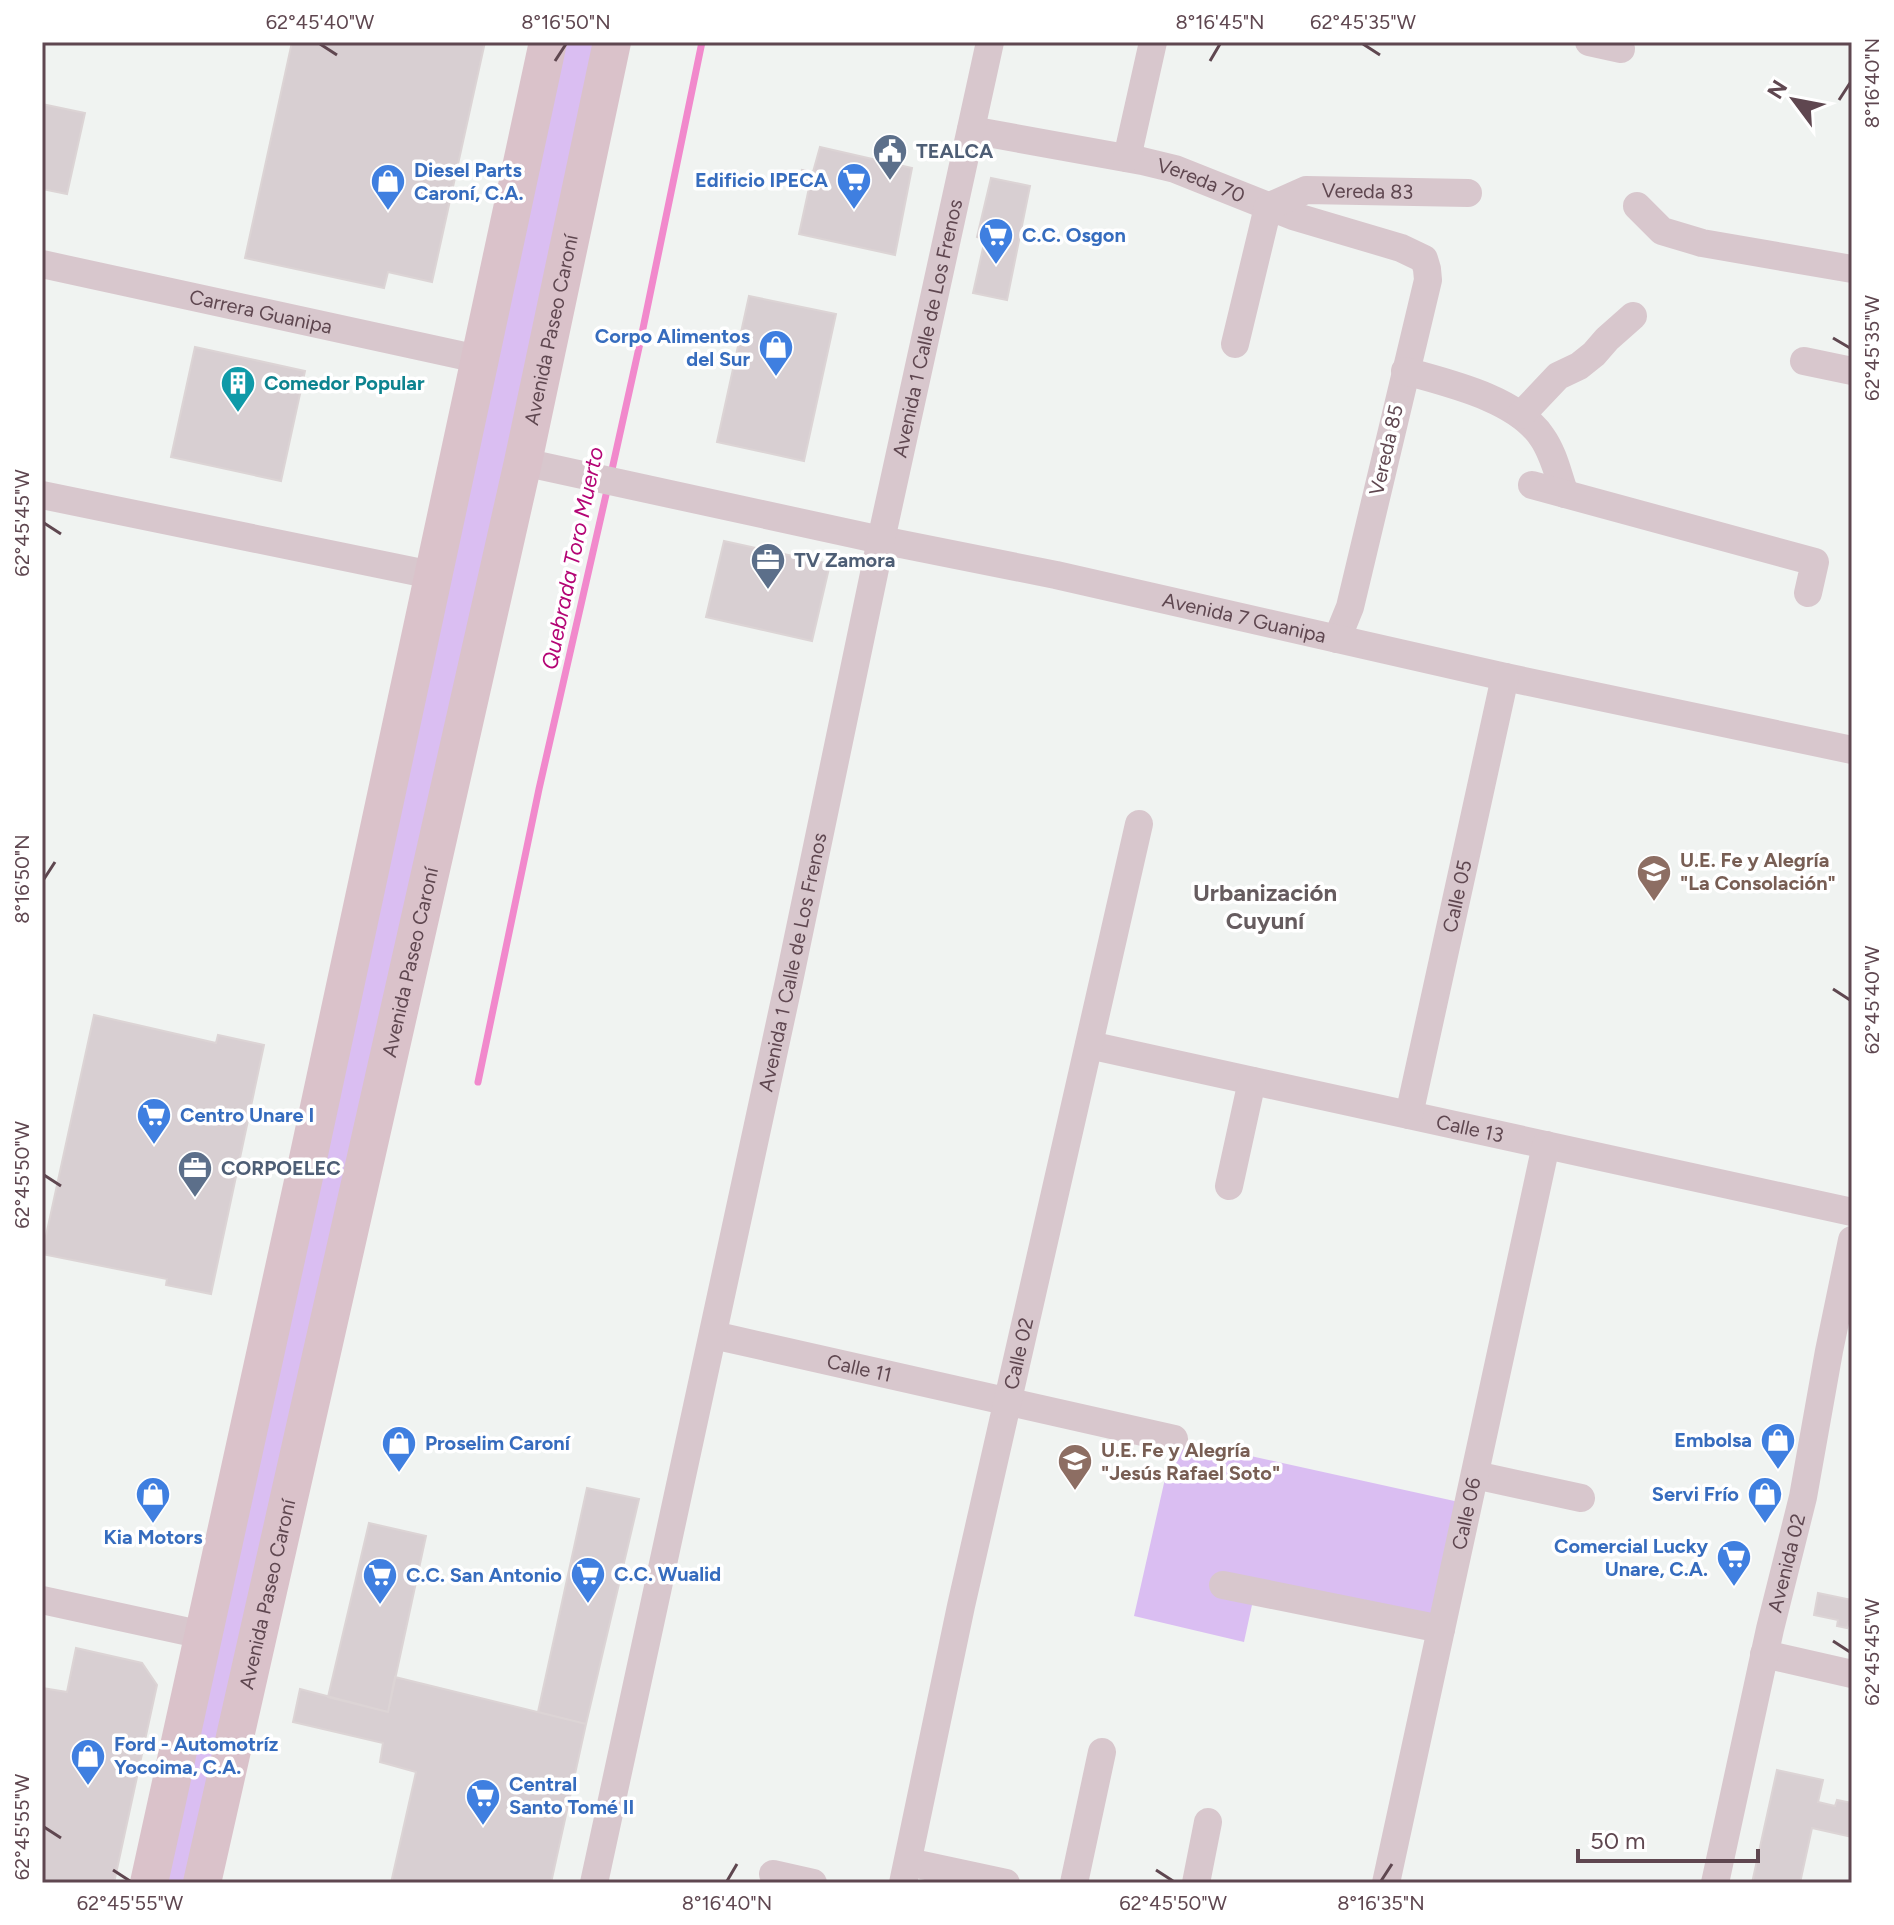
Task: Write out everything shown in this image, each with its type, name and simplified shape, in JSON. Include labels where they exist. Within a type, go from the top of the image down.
[{"type":"street","points":[[149,1883],[548,42]]},
{"type":"street","name":"Avenida Paseo Caroní","points":[[202,1883],[523,462],[612,42]]},
{"type":"street","name":"Avenida 1 Calle de Los Frenos","points":[[594,1883],[990,42]]},
{"type":"street","points":[[1127,158],[1153,42]]},
{"type":"street","points":[[1589,42],[1621,49]]},
{"type":"street","name":"Vereda 70","points":[[971,130],[1175,169],[1268,207],[1401,248],[1424,259]]},
{"type":"street","name":"Vereda 83","points":[[1268,207],[1306,190],[1468,193]]},
{"type":"street","points":[[1637,206],[1662,231],[1702,243],[1852,269]]},
{"type":"street","points":[[1235,344],[1268,207]]},
{"type":"street","name":"Vereda 85","points":[[1337,639],[1350,607],[1428,280],[1424,259]]},
{"type":"street","name":"Carrera Guanipa","points":[[42,264],[478,359]]},
{"type":"street","points":[[1521,415],[1558,376],[1579,366],[1633,316]]},
{"type":"street","points":[[1804,361],[1852,371]]},
{"type":"street","points":[[1405,371],[1467,388],[1521,415],[1541,435],[1551,452],[1565,494]]},
{"type":"street","name":"Avenida 7 Guanipa","points":[[523,462],[1056,575],[1505,677],[1852,750]]},
{"type":"street","points":[[1532,485],[1815,562],[1808,593]]},
{"type":"street","points":[[42,495],[432,575]]},
{"type":"street","name":"Calle 05","points":[[1409,1115],[1505,677]]},
{"type":"street","name":"Calle 02","points":[[906,1872],[961,1606],[1139,824]]},
{"type":"street","name":"Calle 13","points":[[1089,1045],[1852,1212]]},
{"type":"street","points":[[1229,1186],[1252,1081]]},
{"type":"street","name":"Calle 06","points":[[1393,1882],[1441,1629],[1546,1145]]},
{"type":"street","name":"Avenida 02","points":[[1715,1883],[1764,1654],[1803,1497],[1852,1240]]},
{"type":"street","name":"Calle 11","points":[[713,1335],[1174,1439]]},
{"type":"street","points":[[1475,1475],[1581,1498]]},
{"type":"street","points":[[1223,1585],[1441,1629]]},
{"type":"street","points":[[42,1600],[203,1635]]},
{"type":"street","points":[[1764,1654],[1852,1674]]},
{"type":"street","points":[[1074,1883],[1102,1752]]},
{"type":"street","points":[[1196,1883],[1208,1822]]},
{"type":"street","points":[[906,1872],[1006,1883]]},
{"type":"street","points":[[773,1874],[813,1883]]},
{"type":"shaded area","points":[[548,42],[612,42],[202,1883],[149,1883]]},
{"type":"shaded area","points":[[1174,1439],[1468,1504],[1441,1629],[1255,1591],[1244,1642],[1134,1616]]},
{"type":"building","points":[[292,42],[485,42],[432,282],[388,272],[384,288],[245,258]]},
{"type":"building","points":[[42,104],[85,113],[67,194],[42,189]]},
{"type":"building","name":"Edificio IPECA","points":[[820,147],[912,168],[895,255],[799,234],[809,188],[798,186],[802,170],[813,172]]},
{"type":"building","name":"C.C. Osgon","points":[[991,178],[1030,186],[1007,300],[973,293],[985,239],[977,237]]},
{"type":"building","name":"Corpo Alimentos del Sur","points":[[749,296],[836,314],[804,461],[717,442]]},
{"type":"building","name":"Comedor Popular","points":[[195,347],[305,371],[281,481],[171,457]]},
{"type":"building","name":"TV Zamora","points":[[724,541],[830,564],[812,641],[706,617]]},
{"type":"building","name":"Centro Unare I","points":[[94,1015],[216,1043],[218,1035],[264,1045],[211,1294],[166,1285],[167,1279],[42,1254]]},
{"type":"building","name":"C.C. Wualid","points":[[587,1488],[639,1499],[586,1724],[538,1712]]},
{"type":"building","name":"C.C. San Antonio","points":[[369,1523],[426,1536],[388,1712],[328,1697]]},
{"type":"building","points":[[1818,1593],[1852,1600],[1852,1623],[1849,1622],[1847,1628],[1837,1626],[1838,1620],[1814,1615]]},
{"type":"building","name":"Ford - Automotríz Yocoima, C.A.","points":[[76,1648],[142,1663],[157,1685],[114,1883],[42,1883],[42,1688],[67,1692]]},
{"type":"building","name":"Central Santo Tomé II","points":[[395,1677],[586,1724],[551,1883],[391,1883],[416,1772],[380,1762],[383,1743],[293,1722],[300,1689],[388,1712]]},
{"type":"building","points":[[1777,1770],[1823,1780],[1818,1802],[1835,1806],[1837,1800],[1852,1803],[1852,1837],[1812,1828],[1800,1883],[1752,1883]]},
{"type":"waterway","name":"Quebrada Toro Muerto","points":[[611,474],[702,42]]},
{"type":"waterway","name":"Quebrada Toro Muerto","points":[[478,1082],[539,789],[608,486]]},
{"type":"place","name":"TEALCA","points":[[890,182]]},
{"type":"place","name":"Edificio IPECA","points":[[854,211]]},
{"type":"place","name":"Diesel Parts Caroní, C.A.","points":[[388,212]]},
{"type":"place","name":"C.C. Osgon","points":[[996,266]]},
{"type":"place","name":"Corpo Alimentos del Sur","points":[[776,378]]},
{"type":"place","name":"Comedor Popular","points":[[238,414]]},
{"type":"place","name":"TV Zamora","points":[[768,591]]},
{"type":"place","name":"U.E. Fe y Alegría \"La Consolación\"","points":[[1654,903]]},
{"type":"place","name":"Centro Unare I","points":[[154,1146]]},
{"type":"place","name":"CORPOELEC","points":[[195,1199]]},
{"type":"place","name":"Embolsa","points":[[1778,1471]]},
{"type":"place","name":"Proselim Caroní","points":[[399,1474]]},
{"type":"place","name":"U.E. Fe y Alegría \"Jesús Rafael Soto\"","points":[[1075,1492]]},
{"type":"place","name":"Kia Motors","points":[[153,1525]]},
{"type":"place","name":"Servi Frío","points":[[1765,1525]]},
{"type":"place","name":"Comercial Lucky Unare, C.A.","points":[[1734,1588]]},
{"type":"place","name":"C.C. Wualid","points":[[588,1605]]},
{"type":"place","name":"C.C. San Antonio","points":[[380,1606]]},
{"type":"place","name":"Ford - Automotríz Yocoima, C.A.","points":[[88,1787]]},
{"type":"place","name":"Central Santo Tomé II","points":[[483,1827]]},
{"type":"district","name":"Urbanización Cuyuní","points":[[1265,907]]}]
